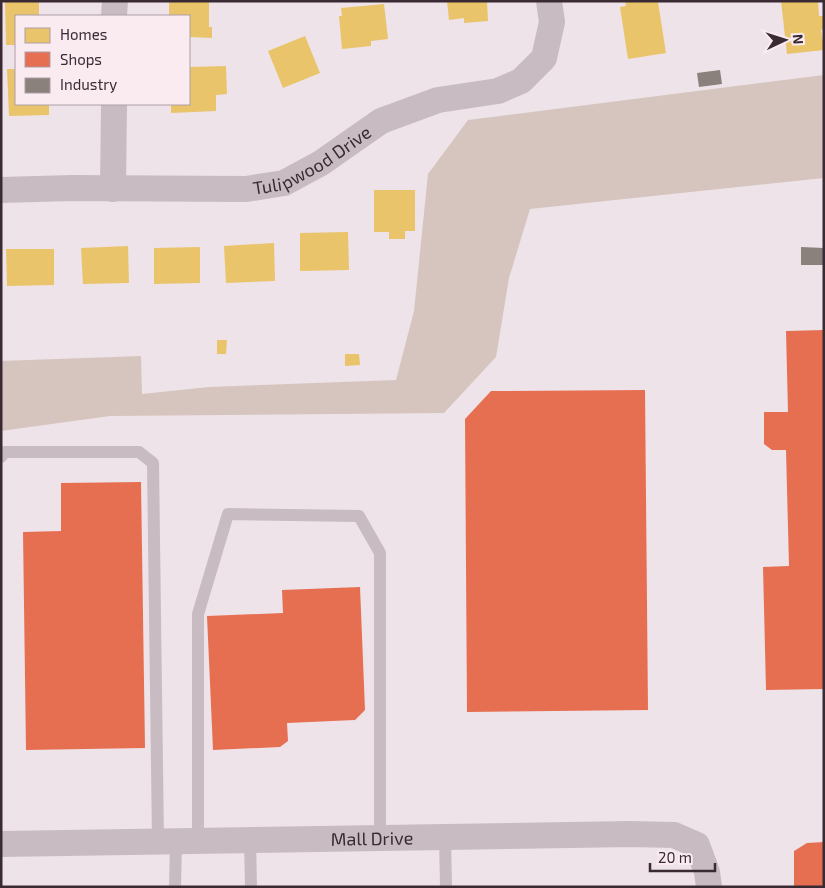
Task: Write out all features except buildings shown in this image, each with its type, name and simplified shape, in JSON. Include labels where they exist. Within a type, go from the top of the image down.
[{"type":"street","points":[[114,1],[114,15]]},
{"type":"street","name":"Tulipwood Drive","points":[[1,190],[72,188],[246,189],[284,183],[321,163],[381,121],[438,100],[498,91],[521,81],[544,58],[552,22],[549,1]]},
{"type":"street","points":[[113,189],[114,105]]},
{"type":"street","name":"Mall Drive","points":[[1,844],[631,834],[674,835],[697,845],[707,872],[709,887]]},
{"type":"lane","points":[[1,458],[6,452],[139,452],[152,463],[177,841]]},
{"type":"lane","points":[[175,887],[177,841],[198,614],[228,514],[359,516],[380,553],[380,838]]},
{"type":"lane","points":[[445,837],[446,887]]},
{"type":"lane","points":[[250,840],[251,887]]},
{"type":"shaded area","points":[[824,75],[824,178],[530,209],[509,278],[496,357],[444,413],[110,416],[1,431],[1,361],[141,356],[142,394],[209,387],[396,380],[414,311],[428,174],[468,120]]}]
